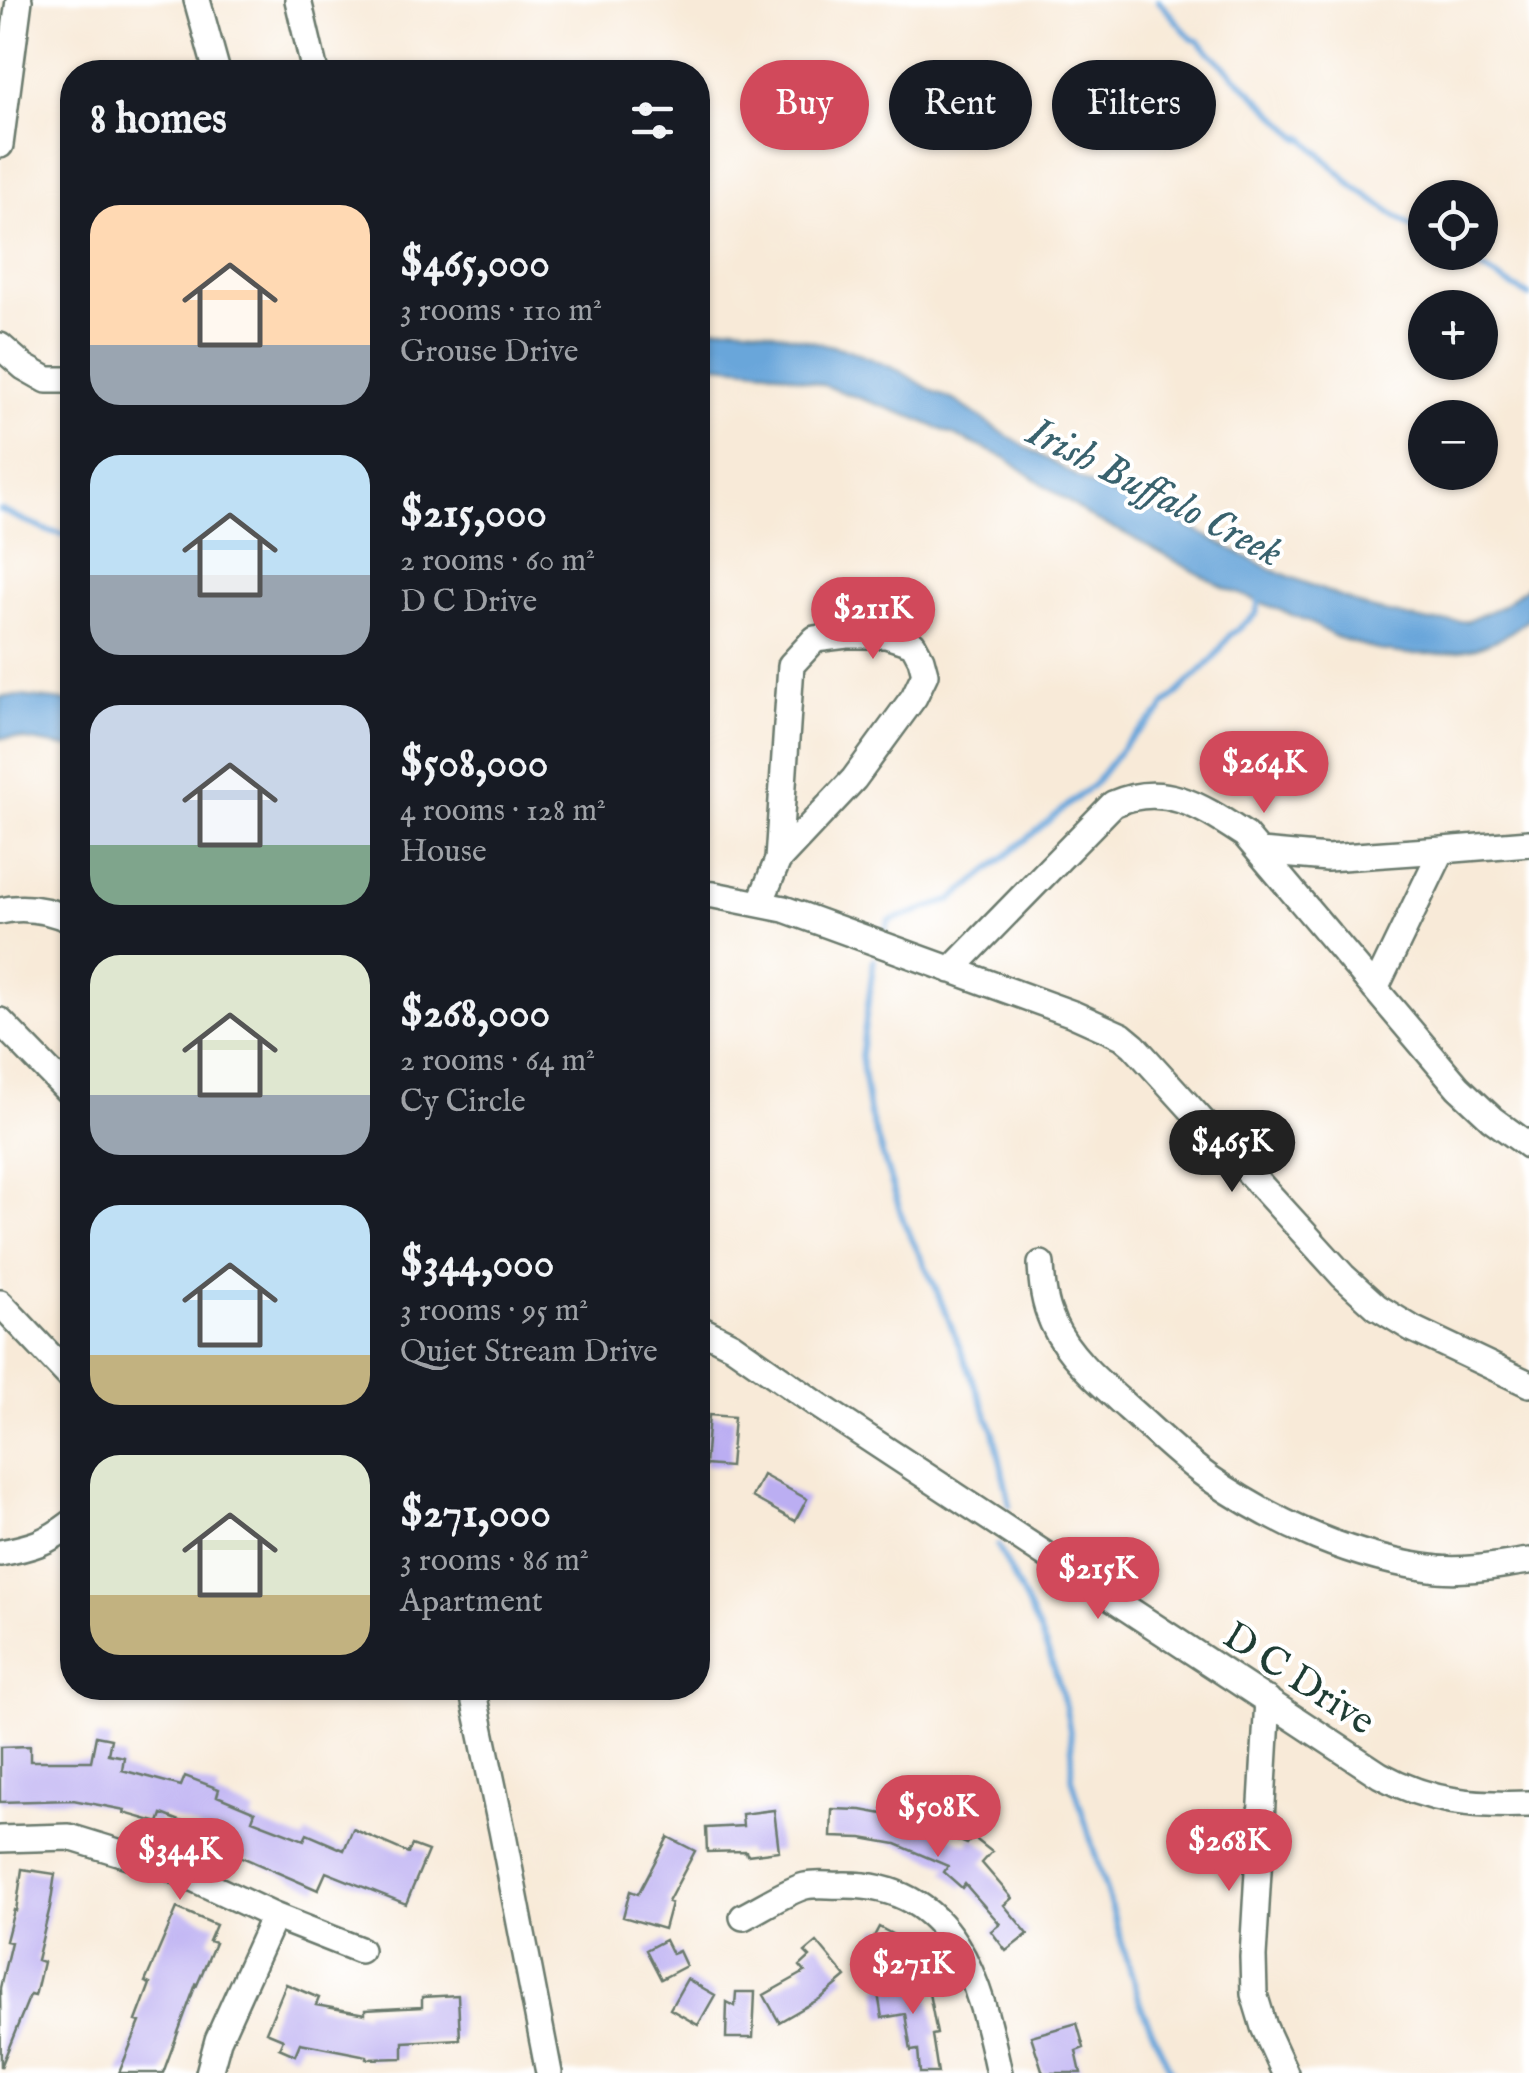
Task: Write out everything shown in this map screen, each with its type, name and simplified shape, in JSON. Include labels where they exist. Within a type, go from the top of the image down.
[{"type":"street","points":[[0,145],[19,0]]},
{"type":"street","points":[[197,0],[214,60]]},
{"type":"street","points":[[298,0],[312,60]]},
{"type":"street","points":[[0,346],[24,367],[47,380],[60,380]]},
{"type":"street","points":[[760,904],[778,860],[791,665],[815,639],[886,635],[913,644],[924,674],[914,697],[854,779],[778,860]]},
{"type":"street","points":[[952,970],[1113,804],[1131,796],[1174,797],[1209,812],[1244,835],[1458,1087],[1529,1146]]},
{"type":"street","points":[[1260,852],[1327,858],[1529,843]]},
{"type":"street","points":[[1374,989],[1442,850]]},
{"type":"street","points":[[710,894],[784,910],[1073,1014],[1122,1036],[1344,1276],[1377,1306],[1413,1329],[1529,1384]]},
{"type":"street","points":[[0,911],[17,907],[60,915]]},
{"type":"street","points":[[0,1022],[60,1084]]},
{"type":"street","points":[[1041,1264],[1043,1297],[1065,1342],[1098,1381],[1210,1478],[1282,1521],[1374,1556],[1440,1570],[1529,1561]]},
{"type":"street","points":[[0,1303],[60,1366]]},
{"type":"street","name":"D C Drive","points":[[710,1334],[1398,1785],[1444,1801],[1529,1804]]},
{"type":"street","points":[[0,1553],[27,1548],[60,1532]]},
{"type":"street","points":[[475,1700],[549,2073]]},
{"type":"street","points":[[1268,1700],[1254,1994],[1284,2073]]},
{"type":"street","points":[[0,1839],[69,1837],[173,1869],[360,1950]]},
{"type":"street","points":[[743,1917],[804,1886],[866,1885],[904,1898],[935,1916],[956,1943],[988,2018],[998,2073]]},
{"type":"street","points":[[209,2073],[218,2040],[274,1916]]},
{"type":"water","points":[[710,328],[756,328],[849,350],[900,371],[1093,486],[1176,520],[1268,568],[1370,609],[1430,622],[1468,621],[1502,606],[1529,585],[1529,619],[1502,638],[1443,654],[1378,650],[1336,637],[1225,588],[1096,521],[1004,457],[915,418],[769,370],[710,364]]},
{"type":"water","points":[[0,697],[60,701],[60,746],[0,738]]},
{"type":"building","points":[[710,1415],[734,1417],[730,1467],[710,1465]]},
{"type":"building","points":[[763,1475],[807,1499],[795,1521],[752,1497]]},
{"type":"building","points":[[96,1736],[111,1739],[108,1754],[124,1757],[122,1770],[181,1786],[185,1776],[219,1789],[217,1796],[255,1812],[252,1820],[304,1840],[307,1834],[344,1850],[353,1829],[408,1853],[412,1845],[428,1851],[406,1904],[326,1872],[318,1890],[207,1842],[211,1833],[162,1814],[159,1823],[124,1813],[125,1810],[73,1800],[0,1802],[0,1747],[30,1746],[30,1761],[91,1761]]},
{"type":"building","points":[[832,1809],[905,1818],[967,1844],[973,1837],[992,1852],[982,1863],[1012,1898],[1004,1905],[1028,1934],[1006,1951],[991,1931],[1000,1924],[965,1884],[962,1888],[944,1872],[948,1866],[896,1844],[831,1837]]},
{"type":"building","points":[[774,1810],[779,1851],[747,1855],[746,1851],[707,1852],[706,1828],[743,1826],[742,1814]]},
{"type":"building","points":[[668,1837],[695,1851],[668,1902],[671,1903],[664,1929],[623,1917],[630,1891],[638,1894]]},
{"type":"building","points":[[22,1869],[55,1874],[37,1960],[43,1962],[35,1996],[30,1995],[1,2067],[0,1988]]},
{"type":"building","points":[[177,1908],[216,1925],[209,1941],[215,1943],[163,2073],[119,2073],[140,2022],[136,2021],[150,1984],[145,1982]]},
{"type":"building","points":[[879,1927],[907,1942],[891,1972],[872,1962],[869,1946]]},
{"type":"building","points":[[665,1940],[672,1954],[679,1951],[686,1966],[661,1979],[646,1950]]},
{"type":"building","points":[[817,1942],[846,1977],[821,1998],[779,2022],[764,1995],[805,1972],[800,1966],[810,1957],[805,1952]]},
{"type":"building","points":[[926,1978],[937,2034],[932,2035],[938,2073],[920,2073],[918,2050],[911,2051],[905,2014],[882,2018],[877,1987]]},
{"type":"building","points":[[687,1979],[715,1995],[698,2025],[670,2009]]},
{"type":"building","points":[[286,1984],[319,1998],[316,2005],[365,2014],[365,2010],[422,2007],[422,1997],[458,1995],[460,2039],[403,2042],[403,2058],[367,2059],[300,2043],[295,2055],[279,2048],[283,2039],[266,2032]]},
{"type":"building","points":[[736,1992],[755,1992],[753,2038],[726,2038],[727,2002],[735,2006]]},
{"type":"building","points":[[1077,2023],[1084,2048],[1076,2051],[1081,2073],[1043,2073],[1031,2036]]},
{"type":"waterway","points":[[1158,0],[1192,39],[1353,186],[1408,224]]},
{"type":"waterway","points":[[1485,270],[1529,296]]},
{"type":"waterway","points":[[0,510],[60,534]]},
{"type":"waterway","points":[[886,929],[889,921],[952,900],[1095,783],[1126,743],[1213,659],[1230,635],[1256,614],[1260,596]]},
{"type":"waterway","points":[[874,959],[861,1056],[869,1112],[904,1223],[935,1286],[994,1432],[1010,1505]]},
{"type":"waterway","points":[[998,1546],[1039,1629],[1060,1688],[1068,1717],[1072,1778],[1142,2009],[1172,2073]]},
{"type":"water label","name":"Irish Buffalo Creek","points":[[1156,490]]}]
